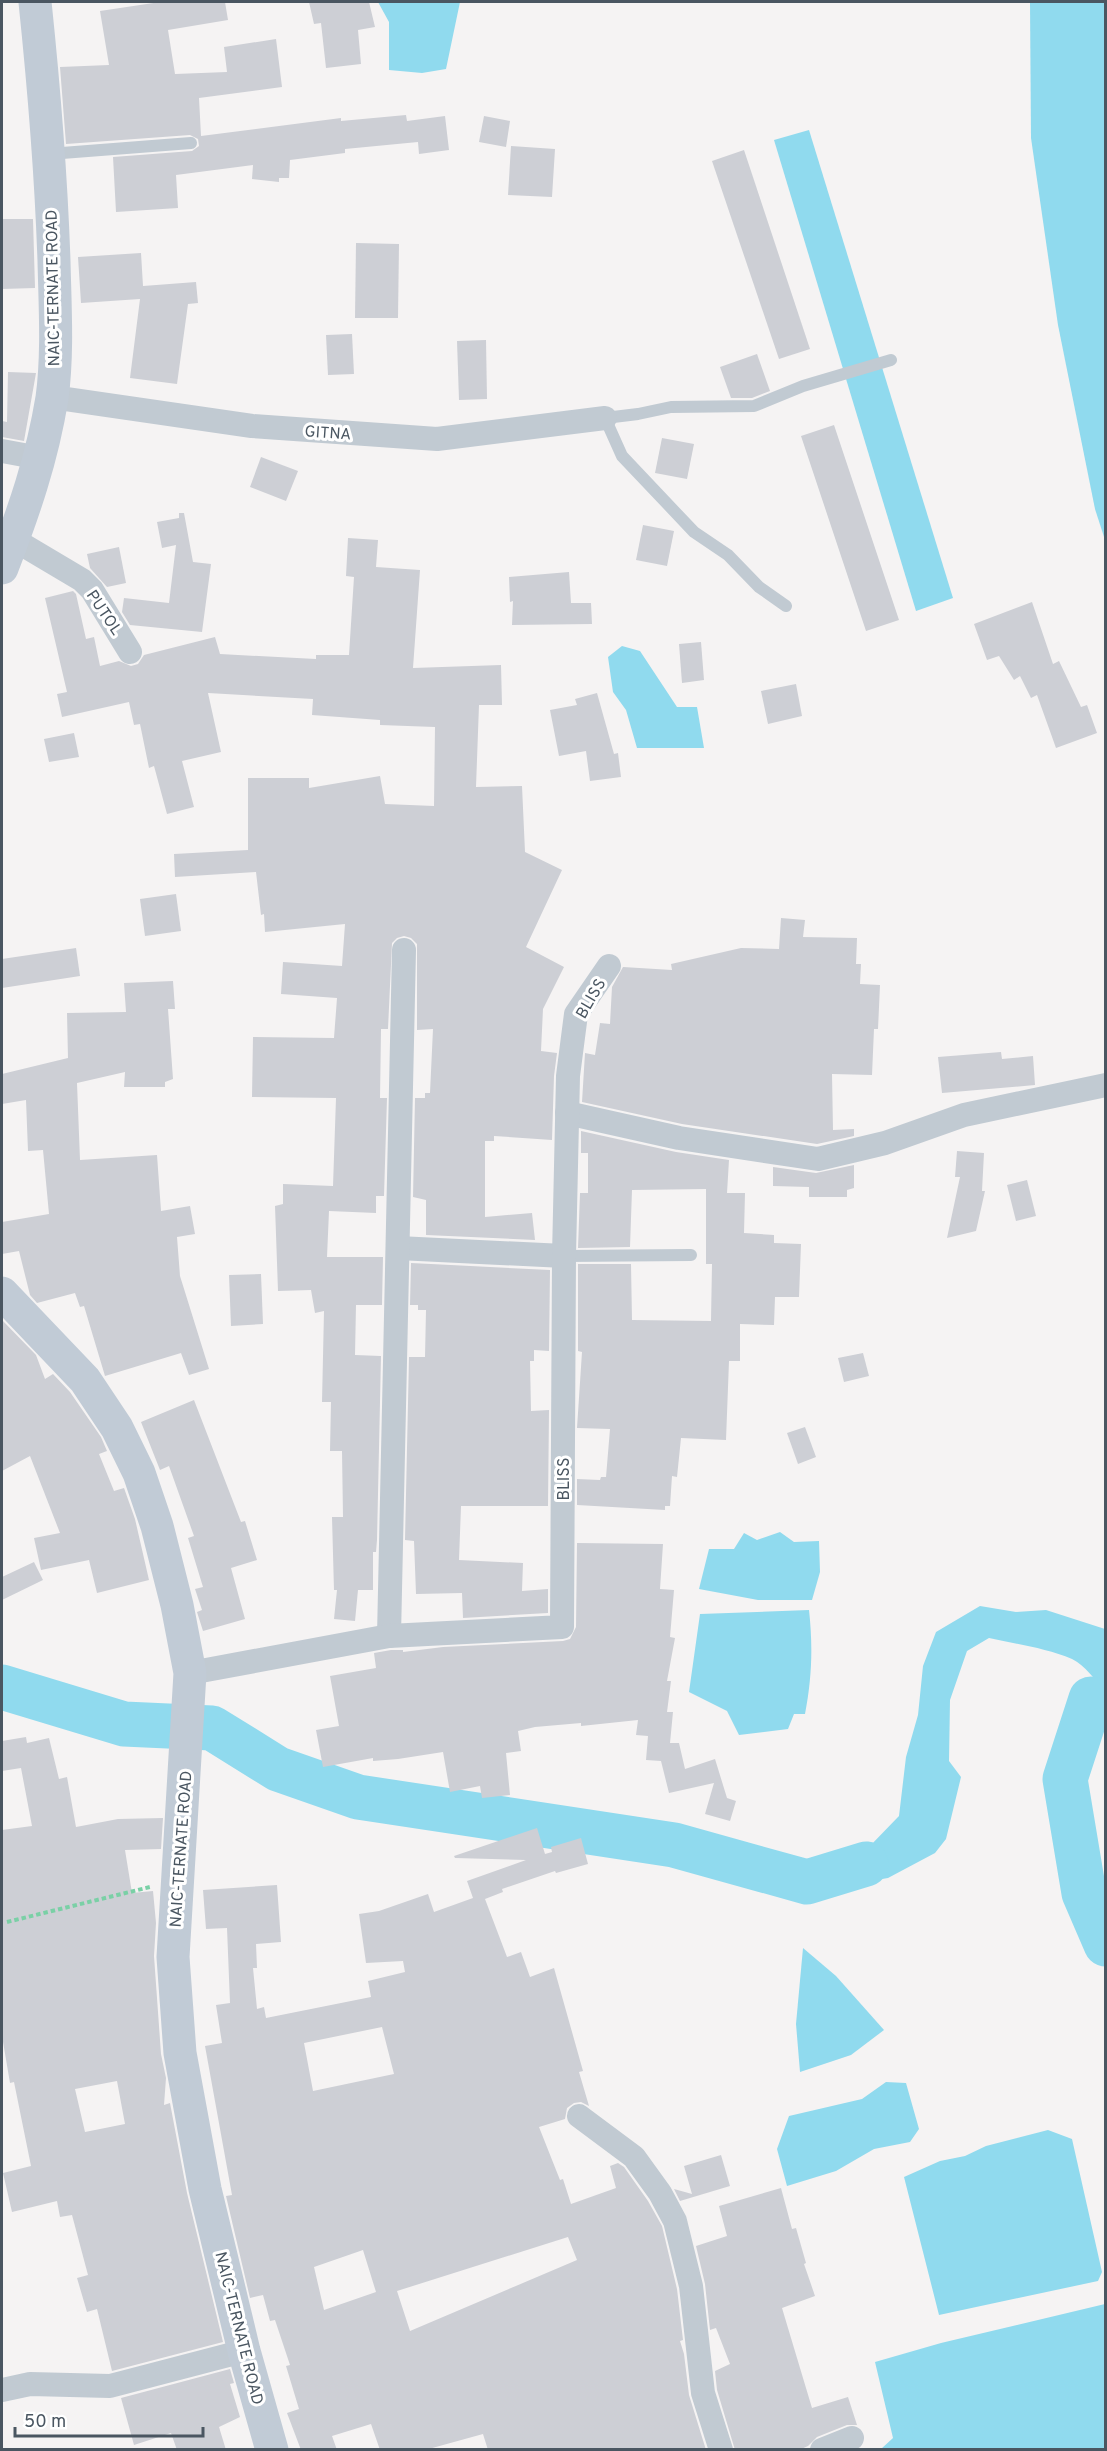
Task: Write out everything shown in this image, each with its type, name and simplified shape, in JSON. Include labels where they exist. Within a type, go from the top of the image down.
[{"type":"main road","name":"NAIC-TERNATE ROAD","points":[[7,554],[22,518],[40,458],[52,397],[55,293],[48,154],[35,2]]},
{"type":"main road","name":"NAIC-TERNATE ROAD","points":[[2,1293],[85,1380],[117,1428],[139,1473],[157,1526],[177,1605],[190,1673],[173,1957],[180,2053],[205,2189],[244,2351],[272,2450]]},
{"type":"street","name":"GITNA","points":[[52,397],[252,426],[437,439],[605,418]]},
{"type":"street","points":[[2,451],[40,458]]},
{"type":"street","name":"PUTOL","points":[[7,554],[82,580],[92,590],[130,652]]},
{"type":"street","points":[[389,1636],[404,950]]},
{"type":"street","name":"BLISS","points":[[190,1673],[389,1636],[562,1627],[564,1257],[568,1076],[576,1014],[609,966]]},
{"type":"street","points":[[567,1113],[689,1140],[818,1159],[885,1143],[964,1115],[1106,1085]]},
{"type":"street","points":[[398,1248],[564,1257]]},
{"type":"street","points":[[579,2116],[634,2157],[660,2193],[675,2221],[691,2286],[703,2393],[721,2450]]},
{"type":"street","points":[[2,2390],[30,2384],[110,2386],[244,2351]]},
{"type":"street","points":[[822,2450],[852,2438]]},
{"type":"lane","points":[[48,154],[191,144]]},
{"type":"lane","points":[[786,606],[759,587],[728,555],[694,532],[622,456],[605,418],[671,407],[754,406],[803,387],[891,360]]},
{"type":"lane","points":[[564,1257],[691,1255]]},
{"type":"path","points":[[8,1922],[177,1881]]},
{"type":"water","points":[[378,2],[460,2],[446,69],[422,73],[389,70],[389,22]]},
{"type":"water","points":[[1030,2],[1105,2],[1105,540],[1095,509],[1058,325],[1031,138]]},
{"type":"water","points":[[809,130],[953,598],[916,611],[774,140]]},
{"type":"water","points":[[622,646],[640,651],[677,707],[697,707],[704,748],[637,748],[626,710],[613,692],[608,657]]},
{"type":"water","points":[[780,1532],[794,1542],[819,1541],[820,1572],[812,1600],[758,1600],[699,1589],[709,1549],[734,1549],[744,1533],[757,1540]]},
{"type":"water","points":[[980,1606],[1016,1612],[1046,1610],[1105,1629],[1105,1692],[1081,1665],[1052,1652],[989,1638],[967,1651],[950,1700],[949,1761],[961,1777],[946,1839],[935,1853],[888,1878],[841,1886],[807,1882],[868,1848],[899,1816],[906,1757],[918,1715],[923,1666],[936,1632]]},
{"type":"water","points":[[809,1610],[811,1662],[805,1714],[794,1714],[788,1729],[739,1735],[727,1711],[689,1692],[700,1614]]},
{"type":"water","points":[[803,1948],[836,1976],[884,2030],[851,2055],[800,2072],[796,2024]]},
{"type":"water","points":[[886,2082],[906,2083],[919,2129],[910,2142],[874,2149],[836,2171],[787,2186],[777,2149],[789,2116],[862,2099]]},
{"type":"water","points":[[1048,2130],[1072,2139],[1102,2272],[1098,2281],[939,2315],[904,2177],[940,2161],[965,2156],[986,2146]]},
{"type":"water","points":[[1105,2304],[1105,2449],[881,2449],[893,2438],[875,2362],[941,2343]]},
{"type":"building","points":[[160,2],[225,2],[228,20],[168,30],[175,74],[227,72],[224,47],[276,39],[282,87],[199,98],[201,136],[341,118],[341,121],[406,115],[407,121],[445,116],[449,150],[419,154],[418,142],[345,149],[345,153],[290,160],[289,178],[279,178],[279,182],[252,179],[253,165],[176,175],[178,208],[116,212],[113,157],[192,151],[199,146],[198,139],[190,135],[66,144],[60,67],[109,65],[100,11]]},
{"type":"building","points":[[309,2],[369,2],[375,27],[358,30],[361,64],[326,68],[321,23],[314,24]]},
{"type":"building","points":[[484,116],[510,121],[506,147],[479,142]]},
{"type":"building","points":[[511,146],[555,149],[552,197],[508,195]]},
{"type":"building","points":[[744,150],[810,349],[779,359],[712,161]]},
{"type":"building","points":[[2,219],[33,219],[35,288],[2,289]]},
{"type":"building","points":[[356,243],[399,244],[398,318],[355,318]]},
{"type":"building","points":[[141,253],[143,286],[196,282],[198,303],[188,304],[177,384],[130,378],[140,299],[81,303],[78,257]]},
{"type":"building","points":[[352,334],[354,374],[328,375],[326,335]]},
{"type":"building","points":[[486,340],[487,399],[459,400],[457,341]]},
{"type":"building","points":[[757,354],[770,391],[752,398],[731,398],[720,367]]},
{"type":"building","points":[[8,372],[36,373],[24,441],[2,437],[2,421],[7,422]]},
{"type":"building","points":[[834,425],[899,620],[866,631],[801,436]]},
{"type":"building","points":[[662,438],[694,444],[687,479],[655,473]]},
{"type":"building","points":[[261,457],[298,471],[286,501],[250,487]]},
{"type":"building","points":[[179,513],[184,513],[193,562],[211,564],[202,632],[130,625],[122,612],[124,598],[169,603],[176,545],[162,548],[157,522],[179,518]]},
{"type":"building","points":[[643,525],[674,531],[667,566],[636,560]]},
{"type":"building","points":[[348,538],[378,540],[376,567],[420,570],[413,668],[501,665],[502,705],[479,705],[476,787],[522,786],[525,852],[562,870],[526,947],[564,967],[543,1009],[541,1051],[557,1053],[552,1140],[494,1136],[494,1141],[485,1141],[485,1217],[532,1213],[535,1240],[426,1235],[426,1200],[413,1197],[415,1098],[425,1098],[425,1093],[430,1093],[433,1029],[417,1030],[417,944],[411,938],[404,936],[392,943],[388,1029],[381,1029],[380,1098],[387,1098],[384,1196],[376,1196],[376,1213],[329,1211],[327,1257],[383,1257],[382,1305],[356,1305],[355,1355],[381,1356],[377,1540],[376,1552],[373,1552],[373,1590],[358,1590],[355,1621],[334,1619],[337,1590],[334,1590],[332,1517],[343,1517],[342,1451],[330,1451],[331,1402],[322,1402],[324,1311],[315,1313],[311,1290],[278,1291],[275,1206],[283,1204],[283,1184],[333,1186],[336,1098],[252,1097],[253,1037],[334,1038],[337,998],[281,994],[283,962],[342,966],[345,924],[265,932],[256,872],[175,877],[174,854],[248,850],[248,778],[309,778],[309,788],[380,776],[385,804],[434,806],[435,727],[380,725],[380,720],[312,715],[313,699],[208,693],[221,752],[182,761],[194,807],[167,814],[154,766],[149,768],[140,724],[134,725],[129,702],[62,717],[57,694],[67,692],[45,598],[73,591],[76,594],[86,639],[94,637],[100,666],[119,661],[131,666],[138,664],[144,655],[215,637],[220,654],[316,659],[316,655],[349,655],[354,577],[346,576]]},
{"type":"building","points":[[119,547],[126,583],[107,587],[90,568],[87,554]]},
{"type":"building","points":[[569,572],[571,603],[591,603],[592,624],[512,625],[513,601],[510,602],[509,577]]},
{"type":"building","points":[[1032,602],[1053,664],[1059,661],[1081,707],[1087,705],[1097,733],[1056,748],[1037,695],[1031,698],[1020,676],[1014,680],[999,656],[987,660],[974,624]]},
{"type":"building","points":[[701,642],[704,680],[682,683],[679,644]]},
{"type":"building","points":[[796,684],[802,716],[768,724],[761,691]]},
{"type":"building","points":[[597,693],[614,754],[618,753],[621,777],[590,781],[586,751],[559,756],[550,710],[577,705],[575,699]]},
{"type":"building","points":[[74,733],[79,757],[49,762],[44,739]]},
{"type":"building","points":[[176,894],[181,931],[145,936],[140,899]]},
{"type":"building","points":[[781,918],[805,920],[803,937],[857,938],[856,964],[861,964],[860,984],[880,985],[878,1029],[874,1029],[872,1075],[832,1074],[833,1130],[854,1129],[854,1136],[817,1144],[682,1124],[582,1102],[585,1053],[595,1055],[600,1023],[610,1024],[612,987],[623,967],[672,970],[671,964],[741,948],[779,949]]},
{"type":"building","points":[[76,948],[80,976],[2,988],[2,959]]},
{"type":"building","points":[[173,981],[175,1009],[168,1009],[173,1079],[165,1082],[165,1087],[124,1087],[125,1072],[77,1083],[80,1160],[157,1155],[161,1211],[190,1206],[195,1234],[177,1237],[180,1276],[209,1369],[189,1375],[181,1353],[105,1376],[84,1306],[80,1307],[75,1293],[37,1303],[30,1295],[19,1251],[2,1254],[2,1222],[49,1214],[43,1150],[28,1151],[26,1100],[2,1104],[2,1074],[68,1058],[67,1013],[126,1012],[124,983]]},
{"type":"building","points":[[1001,1052],[1002,1059],[1033,1056],[1035,1085],[942,1093],[938,1057]]},
{"type":"building","points":[[581,1131],[676,1152],[729,1160],[727,1193],[745,1193],[744,1233],[774,1235],[774,1243],[801,1244],[799,1297],[775,1297],[774,1325],[740,1324],[740,1361],[729,1361],[726,1440],[681,1438],[677,1477],[672,1476],[670,1506],[665,1506],[665,1510],[577,1505],[577,1479],[600,1480],[601,1477],[606,1477],[610,1429],[577,1428],[582,1352],[578,1351],[578,1264],[631,1264],[632,1320],[711,1321],[712,1264],[706,1264],[706,1189],[632,1190],[630,1247],[578,1248],[580,1193],[588,1193],[588,1153],[581,1153]]},
{"type":"building","points":[[957,1151],[984,1153],[982,1191],[985,1191],[976,1231],[947,1238],[960,1177],[955,1177]]},
{"type":"building","points":[[854,1165],[854,1188],[847,1190],[847,1197],[809,1197],[809,1187],[773,1186],[773,1167],[816,1173]]},
{"type":"building","points":[[1027,1180],[1036,1216],[1016,1221],[1007,1185]]},
{"type":"building","points":[[411,1263],[550,1270],[549,1351],[534,1350],[534,1361],[530,1361],[531,1411],[549,1410],[548,1506],[461,1506],[459,1560],[523,1563],[522,1591],[548,1589],[548,1613],[463,1618],[462,1593],[416,1594],[414,1541],[405,1540],[409,1357],[425,1357],[426,1310],[418,1310],[418,1305],[410,1305]]},
{"type":"building","points":[[261,1274],[263,1324],[231,1326],[229,1275]]},
{"type":"building","points":[[2,1320],[36,1355],[45,1379],[53,1374],[70,1392],[101,1437],[107,1451],[99,1454],[114,1491],[124,1488],[135,1519],[149,1580],[97,1593],[89,1560],[41,1570],[34,1538],[60,1533],[30,1456],[2,1471]]},
{"type":"building","points":[[863,1353],[869,1376],[844,1382],[838,1358]]},
{"type":"building","points":[[194,1400],[241,1522],[245,1521],[257,1560],[231,1568],[245,1619],[203,1631],[197,1612],[202,1610],[195,1589],[203,1587],[188,1538],[194,1536],[169,1466],[160,1470],[141,1422]]},
{"type":"building","points":[[805,1427],[816,1457],[798,1464],[787,1433]]},
{"type":"building","points":[[577,1543],[663,1544],[660,1589],[674,1590],[670,1637],[675,1638],[667,1681],[671,1681],[667,1712],[673,1712],[670,1743],[679,1743],[685,1769],[715,1759],[727,1798],[736,1801],[730,1821],[705,1814],[714,1783],[669,1793],[661,1761],[646,1760],[648,1736],[636,1735],[638,1720],[581,1726],[581,1723],[535,1727],[518,1731],[521,1751],[506,1753],[510,1795],[482,1798],[480,1786],[450,1792],[443,1752],[398,1759],[373,1761],[373,1758],[323,1767],[316,1730],[339,1726],[330,1676],[376,1668],[374,1653],[570,1639],[576,1627]]},
{"type":"building","points":[[34,1562],[43,1580],[2,1600],[2,1577]]},
{"type":"building","points":[[26,1737],[27,1743],[49,1738],[59,1779],[67,1777],[76,1827],[118,1819],[163,1818],[161,1849],[125,1850],[132,1893],[153,1891],[156,1923],[154,1956],[161,2054],[166,2078],[164,2105],[170,2103],[187,2193],[223,2342],[112,2371],[97,2309],[87,2312],[77,2278],[88,2275],[72,2215],[60,2217],[57,2201],[12,2212],[3,2173],[31,2166],[14,2082],[10,2083],[2,2036],[2,1830],[32,1826],[21,1768],[2,1771],[2,1741]],"holes":[[[117,2081],[125,2124],[85,2132],[75,2089]]]},
{"type":"building","points":[[537,1828],[545,1854],[552,1852],[551,1847],[581,1838],[588,1864],[556,1873],[555,1871],[502,1889],[503,1892],[485,1899],[507,1957],[521,1952],[530,1977],[554,1968],[583,2071],[579,2072],[589,2106],[581,2102],[574,2103],[567,2108],[565,2119],[539,2127],[560,2180],[563,2179],[571,2204],[616,2188],[610,2166],[618,2163],[624,2167],[648,2201],[662,2226],[677,2289],[683,2340],[680,2341],[684,2354],[689,2395],[706,2450],[488,2450],[483,2434],[425,2450],[380,2450],[371,2424],[332,2436],[337,2450],[301,2450],[287,2413],[299,2409],[286,2366],[290,2365],[275,2320],[270,2321],[263,2295],[250,2298],[226,2196],[232,2195],[205,2046],[222,2043],[216,2005],[230,2003],[227,1928],[206,1929],[203,1890],[277,1885],[281,1942],[256,1944],[257,1968],[253,1968],[257,2009],[264,2007],[266,2018],[371,1997],[368,1981],[405,1972],[403,1961],[366,1963],[359,1914],[379,1911],[428,1894],[434,1912],[473,1898],[467,1881],[526,1860],[455,1858],[454,1856]],"holes":[[[382,2027],[394,2074],[313,2091],[304,2043]],[[568,2237],[577,2260],[410,2331],[397,2291]],[[363,2250],[376,2292],[324,2310],[314,2267]]]},
{"type":"building","points":[[721,2155],[730,2186],[680,2201],[674,2189],[692,2194],[684,2166]]},
{"type":"building","points":[[781,2188],[792,2229],[796,2228],[806,2263],[804,2264],[815,2296],[782,2308],[812,2408],[848,2397],[857,2425],[847,2425],[817,2437],[808,2446],[799,2450],[735,2450],[717,2390],[715,2371],[730,2364],[716,2328],[710,2330],[705,2284],[696,2246],[727,2236],[719,2206]]},
{"type":"building","points":[[230,2369],[234,2383],[230,2384],[240,2417],[219,2427],[226,2450],[177,2450],[171,2433],[134,2445],[121,2398]]},
{"type":"waterway","points":[[2,1687],[124,1724],[212,1728],[278,1769],[358,1797],[674,1845],[807,1882],[866,1864]]},
{"type":"waterway","points":[[1106,1702],[1091,1699],[1065,1779],[1084,1893],[1106,1944]]}]
